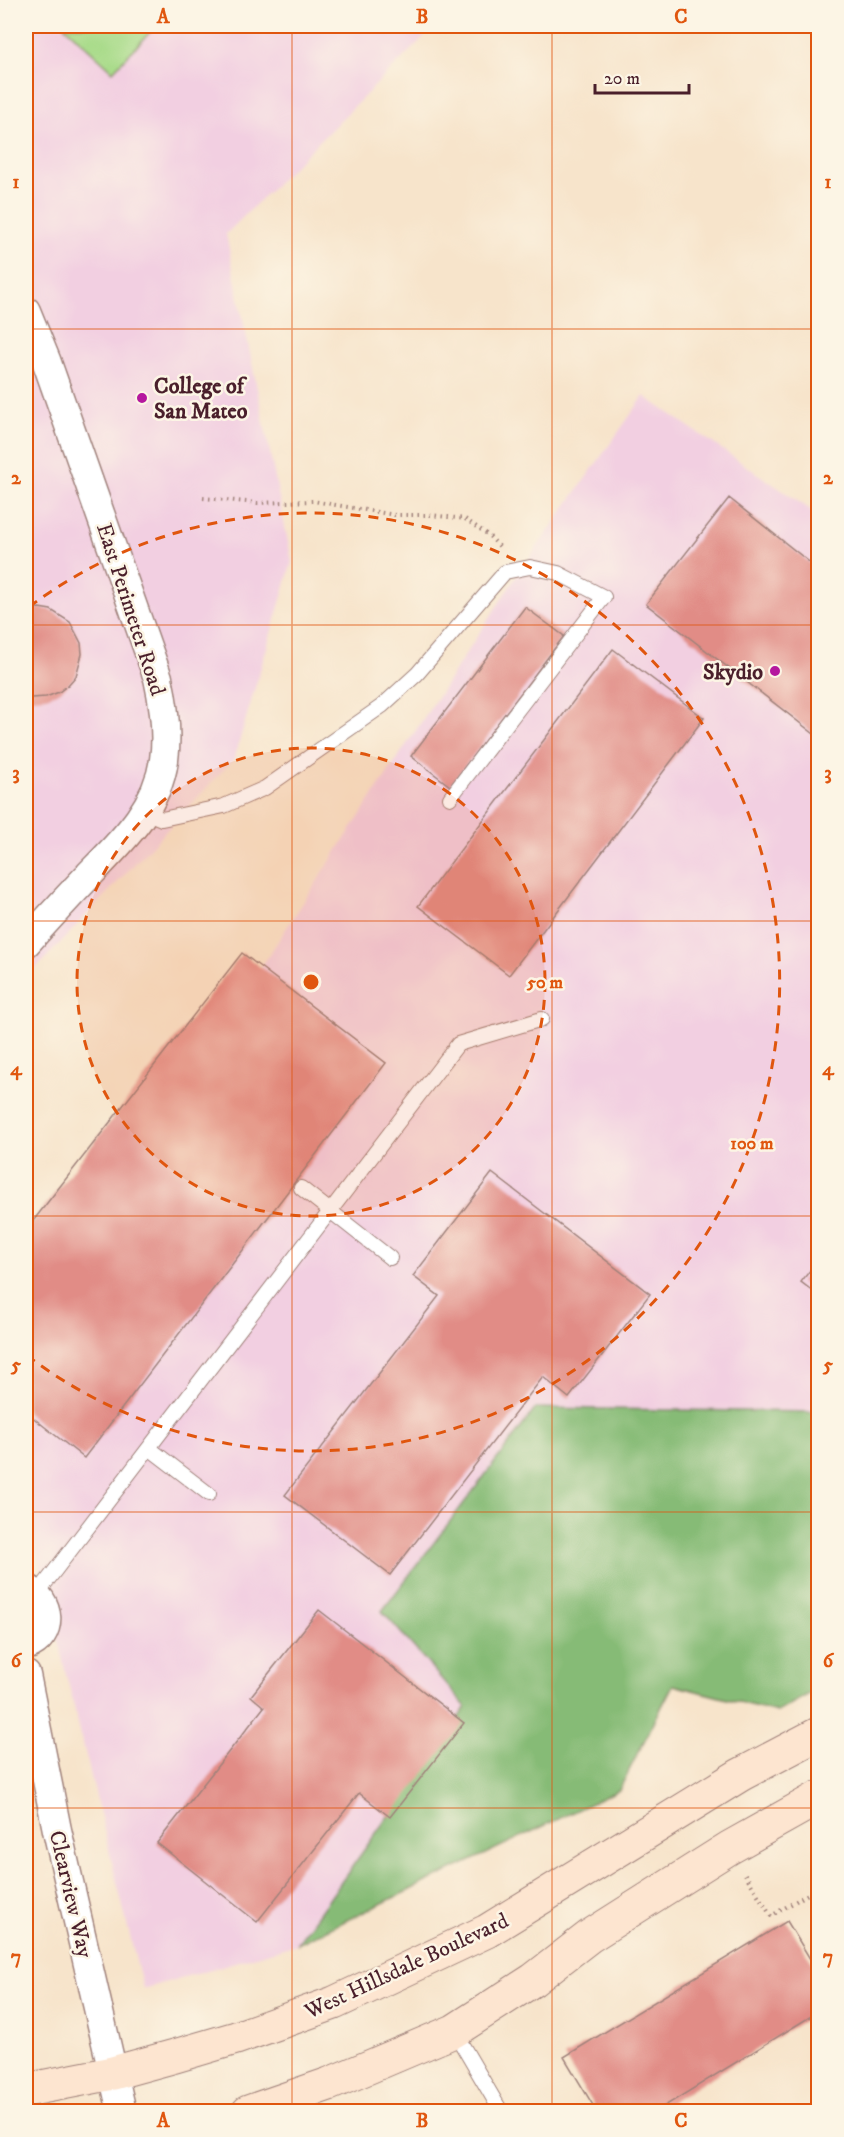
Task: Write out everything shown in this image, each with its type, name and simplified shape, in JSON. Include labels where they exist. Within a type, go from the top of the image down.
[{"type":"main road","name":"West Hillsdale Boulevard","points":[[26,2090],[113,2073],[236,2038],[334,2003],[487,1931],[731,1779],[770,1757],[819,1734]]},
{"type":"main road","points":[[248,2112],[329,2084],[454,2031],[533,1980],[590,1936],[729,1848],[819,1798]]},
{"type":"street","name":"East Perimeter Road","points":[[26,311],[46,360],[158,678],[164,707],[166,736],[164,760],[157,789],[145,812],[129,834],[26,943]]},
{"type":"street","points":[[26,1646],[40,1637],[46,1626],[48,1615],[31,1591]]},
{"type":"street","name":"Clearview Way","points":[[26,1676],[57,1830],[122,2112]]},
{"type":"lane","points":[[145,812],[162,819],[224,806],[265,788],[382,706],[417,674],[505,572],[530,567],[558,573],[604,597],[450,798]]},
{"type":"lane","points":[[31,1591],[149,1448],[458,1044],[542,1019]]},
{"type":"lane","points":[[301,1188],[390,1258]]},
{"type":"lane","points":[[149,1448],[209,1494]]},
{"type":"lane","points":[[454,2031],[499,2108]]},
{"type":"path","points":[[203,498],[258,503],[313,501],[395,515],[431,515],[465,519],[504,550],[505,572]]},
{"type":"path","points":[[756,1892],[771,1916],[819,1888]]},
{"type":"shaded area","name":"College of San Mateo","points":[[26,26],[435,26],[226,234],[292,562],[234,759],[26,979]]},
{"type":"shaded area","points":[[644,396],[818,515],[818,1412],[536,1408],[467,1707],[297,1944],[143,1989],[26,1510],[26,1327],[516,577]]},
{"type":"green space","points":[[64,26],[156,26],[113,71]]},
{"type":"green space","points":[[536,1408],[818,1412],[818,1689],[777,1712],[673,1685],[619,1790],[297,1944],[466,1707],[382,1611]]},
{"type":"building","name":"Skydio","points":[[729,498],[818,569],[818,737],[646,604]]},
{"type":"building","points":[[525,607],[564,636],[450,786],[411,756]]},
{"type":"building","points":[[26,609],[51,610],[70,622],[81,643],[82,654],[76,676],[68,685],[59,692],[46,697],[31,698],[26,696]]},
{"type":"building","points":[[613,649],[704,718],[509,975],[418,906]]},
{"type":"building","points":[[242,953],[386,1063],[84,1458],[26,1412],[26,1230]]},
{"type":"building","points":[[492,1173],[650,1294],[569,1398],[543,1377],[390,1575],[285,1495],[439,1296],[413,1276]]},
{"type":"building","points":[[818,1260],[818,1295],[801,1282]]},
{"type":"building","points":[[319,1610],[464,1723],[390,1817],[359,1793],[257,1922],[157,1843],[264,1707],[251,1696]]},
{"type":"building","points":[[787,1921],[818,1972],[818,2012],[655,2112],[597,2112],[564,2057]]},
{"type":"place","name":"College of San Mateo","points":[[142,398]]},
{"type":"place","name":"Skydio","points":[[775,671]]}]
